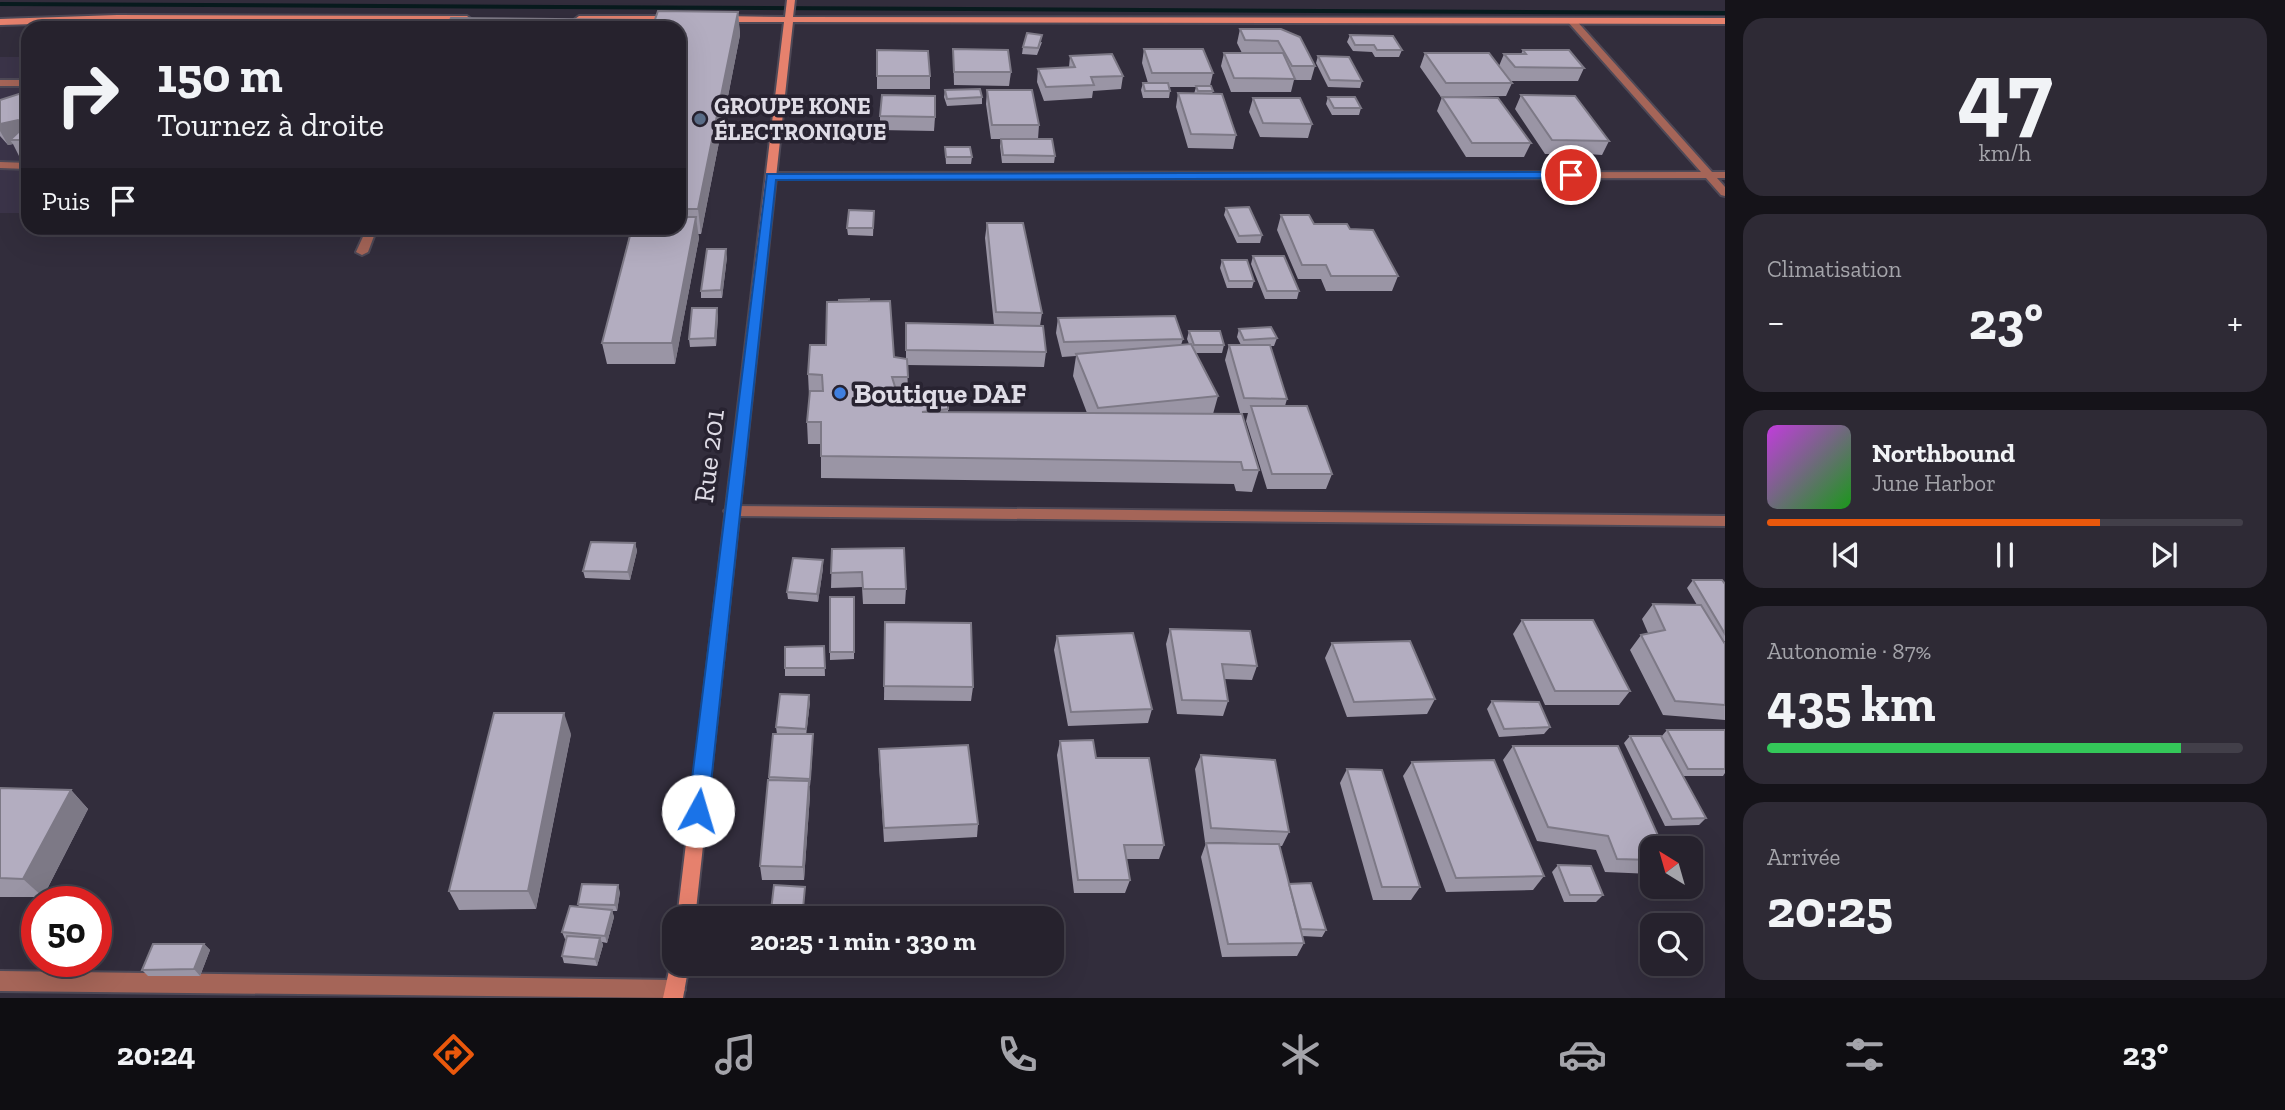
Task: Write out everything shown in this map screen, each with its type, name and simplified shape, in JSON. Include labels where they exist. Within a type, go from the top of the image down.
[{"type":"street","name":"Rue 201","points":[[687,906],[791,0]]},
{"type":"street","points":[[24,21],[146,16],[310,21]]},
{"type":"street","points":[[472,21],[484,19]]},
{"type":"street","points":[[567,19],[692,19]]},
{"type":"street","points":[[706,19],[1725,20]]},
{"type":"street","points":[[1571,20],[1725,193]]},
{"type":"street","points":[[0,22],[21,21]]},
{"type":"street","points":[[0,83],[21,83]]},
{"type":"street","points":[[0,165],[21,166]]},
{"type":"street","points":[[771,176],[1725,176]]},
{"type":"street","points":[[362,252],[369,235]]},
{"type":"street","points":[[731,511],[1725,521]]},
{"type":"street","points":[[0,981],[674,994],[676,976]]},
{"type":"shaded area","points":[[0,57],[21,57],[21,213],[0,213]]},
{"type":"building","points":[[658,11],[738,12],[698,209],[686,209],[686,21],[654,21]]},
{"type":"building","points":[[451,18],[651,20],[651,21],[450,21]]},
{"type":"building","points":[[1240,29],[1281,29],[1300,37],[1315,66],[1292,66],[1278,41],[1245,40]]},
{"type":"building","points":[[1027,33],[1042,35],[1038,48],[1023,47]]},
{"type":"building","points":[[1350,35],[1393,36],[1402,50],[1377,50],[1374,45],[1355,45]]},
{"type":"building","points":[[953,49],[1008,50],[1011,72],[954,72]]},
{"type":"building","points":[[1144,49],[1203,49],[1213,73],[1152,73]]},
{"type":"building","points":[[877,50],[928,51],[930,76],[877,76]]},
{"type":"building","points":[[1523,50],[1569,50],[1584,68],[1515,67],[1504,54],[1526,54]]},
{"type":"building","points":[[1224,53],[1283,53],[1295,79],[1234,78]]},
{"type":"building","points":[[1425,53],[1489,53],[1512,83],[1446,83]]},
{"type":"building","points":[[1112,54],[1123,76],[1091,77],[1094,85],[1046,87],[1038,69],[1075,67],[1070,56]]},
{"type":"building","points":[[1318,56],[1349,57],[1362,81],[1330,80]]},
{"type":"building","points":[[1143,83],[1168,83],[1170,91],[1145,91]]},
{"type":"building","points":[[1196,86],[1211,86],[1213,91],[1198,91]]},
{"type":"building","points":[[980,89],[982,97],[947,99],[945,90]]},
{"type":"building","points":[[987,90],[1032,90],[1039,125],[992,125]]},
{"type":"building","points":[[21,93],[21,124],[18,120],[0,124],[0,100]]},
{"type":"building","points":[[1178,93],[1222,94],[1236,135],[1191,134]]},
{"type":"building","points":[[882,95],[935,96],[935,117],[880,116]]},
{"type":"building","points":[[1521,95],[1575,96],[1609,141],[1552,140]]},
{"type":"building","points":[[1328,97],[1355,97],[1361,108],[1334,108]]},
{"type":"building","points":[[1442,97],[1498,98],[1531,143],[1472,143]]},
{"type":"building","points":[[1253,98],[1300,98],[1312,124],[1263,123]]},
{"type":"building","points":[[21,130],[21,140],[10,140]]},
{"type":"building","points":[[1001,139],[1052,139],[1055,156],[1003,155]]},
{"type":"building","points":[[945,147],[970,147],[972,157],[946,157]]},
{"type":"building","points":[[1559,149],[1583,149],[1589,157],[1564,157]]},
{"type":"building","points":[[1249,207],[1262,235],[1239,236],[1226,208]]},
{"type":"building","points":[[849,210],[874,211],[873,228],[847,228]]},
{"type":"building","points":[[1281,215],[1309,215],[1314,224],[1347,224],[1350,229],[1373,230],[1398,276],[1331,276],[1326,265],[1302,265]]},
{"type":"building","points":[[686,217],[696,217],[672,343],[602,343],[630,235],[686,235]]},
{"type":"building","points":[[987,223],[1023,223],[1042,313],[996,312]]},
{"type":"building","points":[[707,249],[726,249],[721,290],[701,291]]},
{"type":"building","points":[[1253,256],[1284,256],[1299,291],[1267,291]]},
{"type":"building","points":[[1222,260],[1247,260],[1254,281],[1229,281]]},
{"type":"building","points":[[869,299],[869,302],[839,302],[839,300]]},
{"type":"building","points":[[890,301],[894,357],[907,359],[908,377],[892,377],[896,390],[948,390],[948,409],[922,412],[1242,414],[1259,470],[1243,470],[1241,462],[821,456],[821,422],[807,422],[810,391],[823,391],[822,375],[808,374],[810,345],[826,345],[827,302]]},
{"type":"building","points":[[692,308],[717,308],[715,338],[689,339]]},
{"type":"building","points":[[1175,316],[1183,339],[1064,342],[1058,318]]},
{"type":"building","points":[[906,323],[1043,326],[1046,352],[906,350]]},
{"type":"building","points":[[1271,327],[1277,338],[1244,340],[1239,329]]},
{"type":"building","points":[[1189,331],[1220,331],[1224,345],[1194,345]]},
{"type":"building","points":[[1191,344],[1218,396],[1098,408],[1076,354]]},
{"type":"building","points":[[1229,345],[1270,345],[1287,399],[1244,398]]},
{"type":"building","points":[[1251,406],[1307,406],[1332,474],[1272,474]]},
{"type":"building","points":[[591,542],[635,543],[628,572],[583,571]]},
{"type":"building","points":[[904,548],[906,589],[863,589],[862,572],[831,573],[832,549]]},
{"type":"building","points":[[793,558],[823,560],[817,594],[787,592]]},
{"type":"building","points":[[1693,580],[1722,580],[1725,584],[1725,634]]},
{"type":"building","points":[[830,597],[854,597],[854,652],[830,652]]},
{"type":"building","points":[[1653,604],[1701,605],[1725,644],[1725,705],[1675,701],[1641,635],[1665,630]]},
{"type":"building","points":[[1522,620],[1593,620],[1630,691],[1555,691]]},
{"type":"building","points":[[885,622],[971,623],[973,687],[884,686]]},
{"type":"building","points":[[1170,629],[1250,631],[1257,666],[1222,664],[1228,701],[1182,700]]},
{"type":"building","points":[[1133,633],[1152,709],[1071,712],[1057,636]]},
{"type":"building","points":[[1410,641],[1435,699],[1354,702],[1332,643]]},
{"type":"building","points":[[824,646],[825,668],[785,668],[785,647]]},
{"type":"building","points":[[780,694],[809,695],[806,729],[776,727]]},
{"type":"building","points":[[1492,701],[1539,702],[1550,727],[1504,729]]},
{"type":"building","points":[[494,713],[564,713],[528,891],[449,891]]},
{"type":"building","points":[[1667,730],[1725,730],[1725,769],[1688,769]]},
{"type":"building","points":[[773,734],[813,734],[810,779],[769,777]]},
{"type":"building","points":[[1630,736],[1661,736],[1706,818],[1672,819]]},
{"type":"building","points":[[1093,740],[1096,758],[1149,758],[1164,845],[1124,845],[1130,880],[1078,880],[1060,741]]},
{"type":"building","points":[[968,745],[978,824],[884,828],[879,749]]},
{"type":"building","points":[[1513,746],[1618,746],[1658,836],[1640,836],[1640,860],[1617,859],[1608,836],[1548,827]]},
{"type":"building","points":[[1201,755],[1275,760],[1289,832],[1211,828]]},
{"type":"building","points":[[1494,760],[1544,876],[1456,878],[1412,762]]},
{"type":"building","points":[[1347,769],[1382,770],[1420,887],[1382,887]]},
{"type":"building","points":[[768,780],[809,781],[803,867],[760,866]]},
{"type":"building","points":[[0,788],[71,790],[23,879],[0,878]]},
{"type":"building","points":[[1206,843],[1279,844],[1304,943],[1228,944]]},
{"type":"building","points":[[1558,865],[1591,866],[1603,895],[1570,895]]},
{"type":"building","points":[[1311,883],[1326,930],[1301,929],[1289,884]]},
{"type":"building","points":[[582,884],[618,885],[615,905],[578,904]]},
{"type":"building","points":[[774,885],[805,887],[803,906],[772,906]]},
{"type":"building","points":[[570,906],[612,910],[605,936],[562,932]]},
{"type":"building","points":[[567,936],[600,938],[595,959],[562,956]]},
{"type":"building","points":[[153,944],[204,944],[194,969],[142,970]]},
{"type":"waterway","points":[[0,4],[1725,13]]},
{"type":"place","name":"GROUPE KONE ÉLECTRONIQUE","points":[[700,119]]},
{"type":"place","name":"Boutique DAF","points":[[840,393]]},
{"type":"route","points":[[698,811],[771,176],[1571,175]]}]
